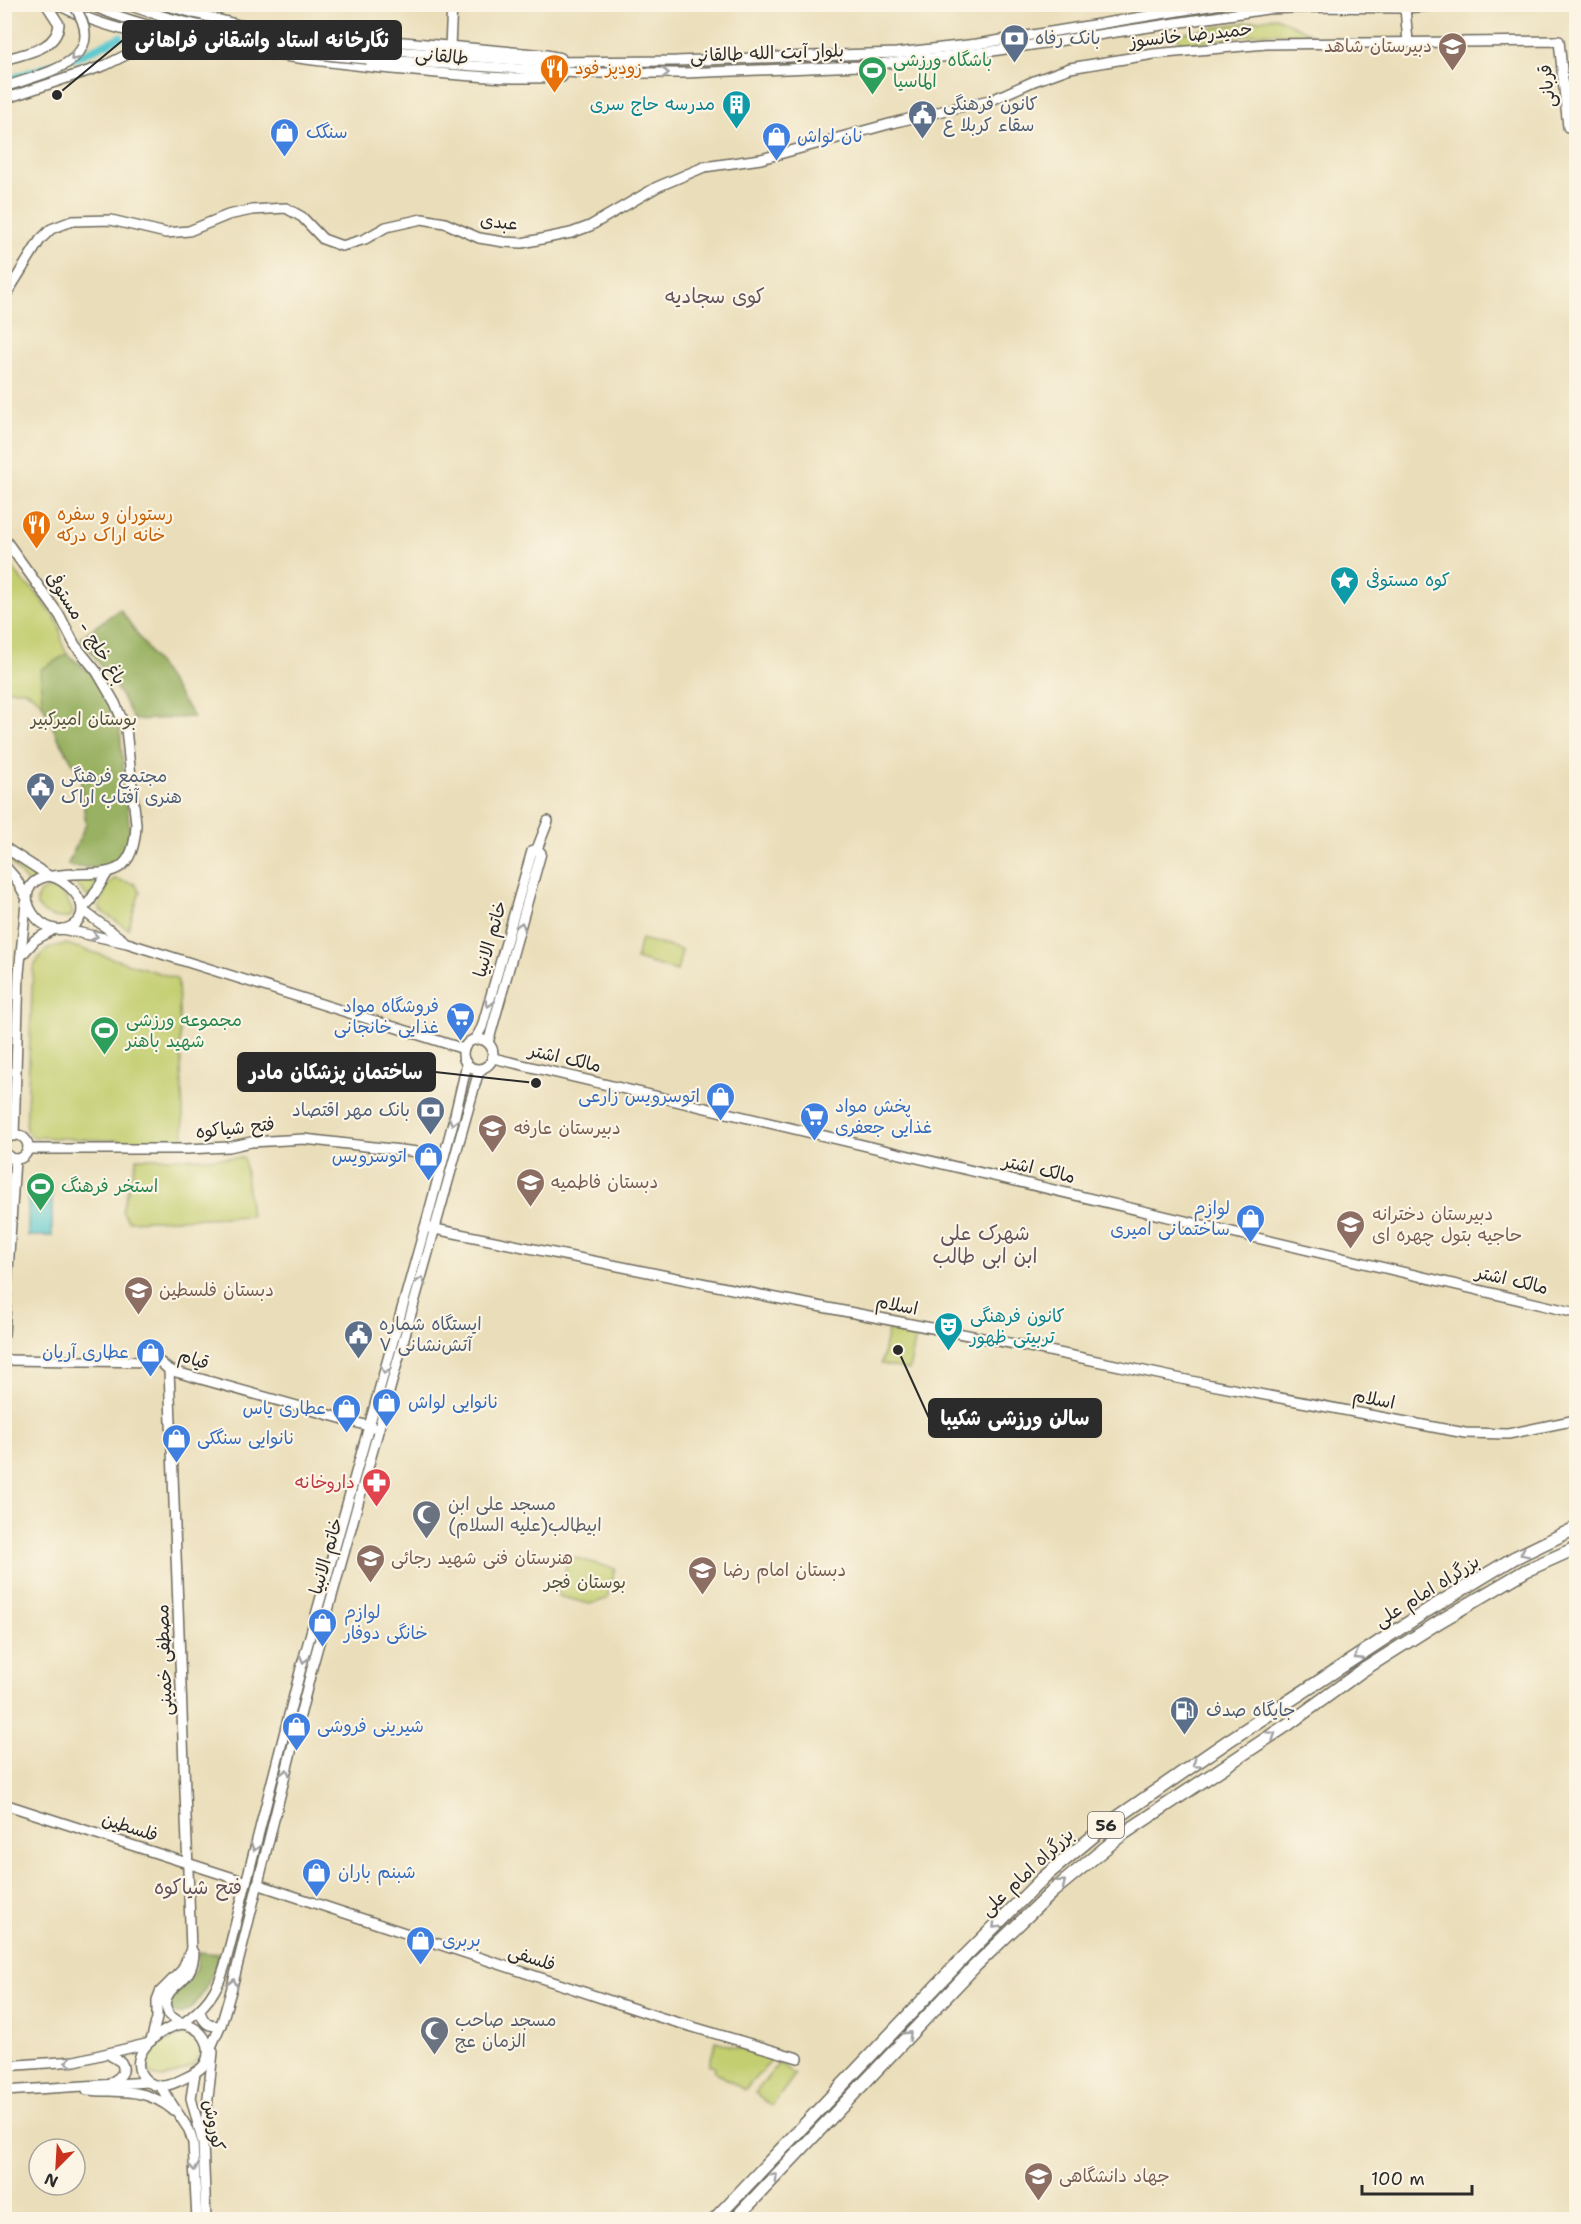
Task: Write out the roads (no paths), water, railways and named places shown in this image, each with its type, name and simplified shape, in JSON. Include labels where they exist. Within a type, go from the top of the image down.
[{"type":"highway","name":"بزرگراه امام علی","points":[[714,2220],[973,1948],[1043,1878],[1108,1824],[1428,1610],[1514,1558],[1576,1528]]},
{"type":"highway","name":"بزرگراه امام علی","points":[[734,2220],[975,1966],[1053,1891],[1120,1836],[1442,1620],[1527,1570],[1576,1548]]},
{"type":"street","points":[[4,60],[40,48],[56,37],[59,24],[46,4]]},
{"type":"street","name":"طالقانی","points":[[57,4],[102,23],[152,37],[311,60],[479,76],[532,78],[570,76],[580,73]]},
{"type":"street","points":[[4,87],[61,68],[78,55],[85,29],[73,4]]},
{"type":"street","points":[[88,4],[124,18],[191,34],[278,49],[544,66]]},
{"type":"street","points":[[126,4],[186,23],[367,54]]},
{"type":"street","points":[[450,47],[452,4]]},
{"type":"street","name":"بلوار آیت الله طالقانی","points":[[544,66],[578,62],[718,60],[896,53],[978,44],[1221,4]]},
{"type":"street","name":"بلوار آیت الله طالقانی","points":[[544,66],[580,73],[684,73],[884,65],[986,52],[1267,9],[1405,8],[1455,4]]},
{"type":"street","points":[[152,37],[162,32],[166,25],[166,12],[160,5]]},
{"type":"street","name":"طالقانی","points":[[160,5],[239,25],[355,39],[546,55],[578,62]]},
{"type":"street","points":[[1405,8],[1408,42]]},
{"type":"street","points":[[310,34],[315,40],[316,47],[311,60]]},
{"type":"street","points":[[354,65],[347,52],[355,39]]},
{"type":"street","name":"حمیدرضا خانسوز","points":[[1011,92],[1070,68],[1154,54],[1266,44],[1559,40]]},
{"type":"street","name":"قربانی","points":[[1559,40],[1572,127]]},
{"type":"street","points":[[4,99],[106,64],[140,48],[174,41]]},
{"type":"street","name":"عبدی","points":[[4,298],[40,240],[51,230],[72,221],[111,220],[166,233],[189,231],[228,215],[278,207],[294,211],[323,239],[342,246],[365,239],[386,228],[422,219],[445,223],[471,236],[504,243],[535,241],[590,226],[648,192],[704,167],[761,159],[912,118],[994,99],[1011,92]]},
{"type":"street","name":"باغ خلج - مستوفی","points":[[4,538],[60,616],[75,645],[97,672],[115,703],[126,729],[136,838],[130,854],[120,869],[108,872],[90,901],[82,909]]},
{"type":"street","name":"خاتم الانبیا","points":[[475,1040],[482,1027],[532,850],[537,849],[548,821]]},
{"type":"street","points":[[4,848],[63,882],[73,891],[82,909],[127,943]]},
{"type":"street","name":"خاتم الانبیا","points":[[488,1043],[541,853],[537,849]]},
{"type":"street","points":[[4,865],[16,879],[34,917],[58,929],[127,943],[464,1049]]},
{"type":"street","points":[[14,1136],[21,956],[26,900],[32,885],[43,877],[108,872]]},
{"type":"street","points":[[21,956],[35,940],[75,924],[82,909]]},
{"type":"street","points":[[475,1040],[484,1040],[488,1043],[493,1050],[493,1058],[489,1065],[482,1069],[474,1069],[466,1064],[463,1057],[466,1045],[475,1040]]},
{"type":"street","name":"مالک اشتر","points":[[493,1058],[1576,1313]]},
{"type":"street","name":"خاتم الانبیا","points":[[182,2024],[200,2011],[210,1999],[221,1978],[304,1657],[425,1227],[466,1064]]},
{"type":"street","name":"خاتم الانبیا","points":[[208,2054],[221,2025],[231,1991],[313,1664],[478,1074],[482,1069]]},
{"type":"street","points":[[14,1136],[24,1139],[28,1149],[24,1156],[15,1159],[7,1154],[5,1148],[8,1139],[14,1136]]},
{"type":"street","name":"فتح شیاکوه","points":[[28,1149],[186,1149],[229,1147],[251,1142],[304,1138],[444,1155]]},
{"type":"street","points":[[4,1334],[15,1159]]},
{"type":"street","name":"اسلام","points":[[425,1227],[1030,1347],[1196,1383],[1465,1433],[1508,1434],[1576,1420]]},
{"type":"street","name":"قیام","points":[[4,1360],[160,1362],[169,1370],[380,1429]]},
{"type":"street","name":"مصطفی خمینی","points":[[169,1370],[191,1949],[194,1954],[190,1972],[183,1981],[168,1992],[165,2008],[169,2015],[182,2024]]},
{"type":"street","name":"فلسطین","points":[[4,1804],[246,1882]]},
{"type":"street","name":"فلسفی","points":[[257,1884],[659,2017],[798,2058]]},
{"type":"street","points":[[148,2043],[157,2018],[157,2000],[160,1992],[182,1970],[191,1949]]},
{"type":"street","points":[[200,2011],[202,2019],[207,2024],[221,2025]]},
{"type":"street","points":[[4,2091],[70,2088],[110,2083],[148,2082],[160,2086],[172,2084],[195,2073],[204,2065],[208,2054],[206,2040],[202,2033],[192,2026],[182,2024],[173,2026],[148,2043],[139,2054],[138,2061],[140,2073],[148,2082]]},
{"type":"street","points":[[203,2143],[207,2092],[215,2038]]},
{"type":"street","points":[[4,2066],[75,2061],[148,2043]]},
{"type":"street","points":[[108,2054],[121,2062],[123,2068],[121,2075],[110,2083]]},
{"type":"street","name":"کوروش","points":[[195,2073],[191,2098],[203,2143],[206,2220]]},
{"type":"street","name":"کوروش","points":[[160,2086],[189,2130],[193,2143],[197,2220]]},
{"type":"street","points":[[70,2088],[144,2093],[165,2104],[180,2116]]},
{"type":"water","name":"استخر فرهنگ","points":[[28,1188],[52,1188],[52,1236],[28,1236]]},
{"type":"waterway","points":[[439,4],[468,9],[496,4]]},
{"type":"waterway","points":[[75,58],[120,37]]},
{"type":"waterway","points":[[4,81],[64,61]]},
{"type":"place","name":"بانک رفاه","points":[[1014,64]]},
{"type":"place","name":"دبیرستان شاهد","points":[[1453,72]]},
{"type":"place","name":"زودپز فود","points":[[554,94]]},
{"type":"place","name":"نگارخانه استاد واشقانی فراهانی","points":[[57,95]]},
{"type":"place","name":"باشگاه ورزشی الماسیا","points":[[872,96]]},
{"type":"place","name":"مدرسه حاج سری","points":[[736,130]]},
{"type":"place","name":"کانون فرهنگی سقاء کربلا ع","points":[[922,140]]},
{"type":"place","name":"سنگک","points":[[285,158]]},
{"type":"place","name":"نان لواش","points":[[776,162]]},
{"type":"place","name":"رستوران و سفره خانه اراک درکه","points":[[36,550]]},
{"type":"place","name":"کوه مستوفی","points":[[1345,606]]},
{"type":"place","name":"مجتمع فرهنگی هنری آفتاب اراک","points":[[40,812]]},
{"type":"place","name":"فروشگاه مواد غذایی خانجانی","points":[[460,1042]]},
{"type":"place","name":"مجموعه ورزشی شهید باهنر","points":[[105,1056]]},
{"type":"place","name":"ساختمان پزشکان مادر","points":[[536,1083]]},
{"type":"place","name":"اتوسرویس زارعی","points":[[721,1122]]},
{"type":"place","name":"بانک مهر اقتصاد","points":[[431,1136]]},
{"type":"place","name":"پخش مواد غذایی جعفری","points":[[814,1142]]},
{"type":"place","name":"دبیرستان عارفه","points":[[493,1154]]},
{"type":"place","name":"اتوسرویس","points":[[428,1182]]},
{"type":"place","name":"دبستان فاطمیه","points":[[530,1208]]},
{"type":"place","name":"استخر فرهنگ","points":[[40,1212]]},
{"type":"place","name":"لوازم ساختمانی امیری","points":[[1251,1244]]},
{"type":"place","name":"دبیرستان دخترانه حاجیه بتول چهره ای","points":[[1351,1250]]},
{"type":"place","name":"دبستان فلسطین","points":[[138,1316]]},
{"type":"place","name":"سالن ورزشی شکیبا","points":[[898,1350]]},
{"type":"place","name":"کانون فرهنگی تربیتی ظهور","points":[[949,1352]]},
{"type":"place","name":"ایستگاه شماره ۷ آتش‌نشانی","points":[[358,1360]]},
{"type":"place","name":"عطاری آریان","points":[[150,1378]]},
{"type":"place","name":"نانوایی لواش","points":[[387,1428]]},
{"type":"place","name":"عطاری یاس","points":[[347,1434]]},
{"type":"place","name":"نانوایی سنگکی","points":[[176,1464]]},
{"type":"place","name":"داروخانه","points":[[376,1508]]},
{"type":"place","name":"مسجد علی ابن ابیطالب(علیه السلام)","points":[[427,1540]]},
{"type":"place","name":"هنرستان فنی شهید رجائی","points":[[370,1584]]},
{"type":"place","name":"دبستان امام رضا","points":[[702,1596]]},
{"type":"place","name":"لوازم خانگی دوفار","points":[[323,1648]]},
{"type":"place","name":"جایگاه صدف","points":[[1185,1736]]},
{"type":"place","name":"شیرینی فروشی","points":[[296,1752]]},
{"type":"place","name":"شبنم باران","points":[[317,1898]]},
{"type":"place","name":"بربری","points":[[421,1966]]},
{"type":"place","name":"مسجد صاحب الزمان عج","points":[[434,2056]]},
{"type":"place","name":"جهاد دانشگاهی","points":[[1038,2202]]},
{"type":"district","name":"کوی سجادیه","points":[[715,296]]},
{"type":"district","name":"شهرک علی ابن ابی طالب","points":[[985,1244]]},
{"type":"district","name":"فتح شیاکوه","points":[[198,1887]]},
{"type":"park label","name":"بوستان امیرکبیر","points":[[84,719]]},
{"type":"park label","name":"بوستان فجر","points":[[585,1582]]}]
